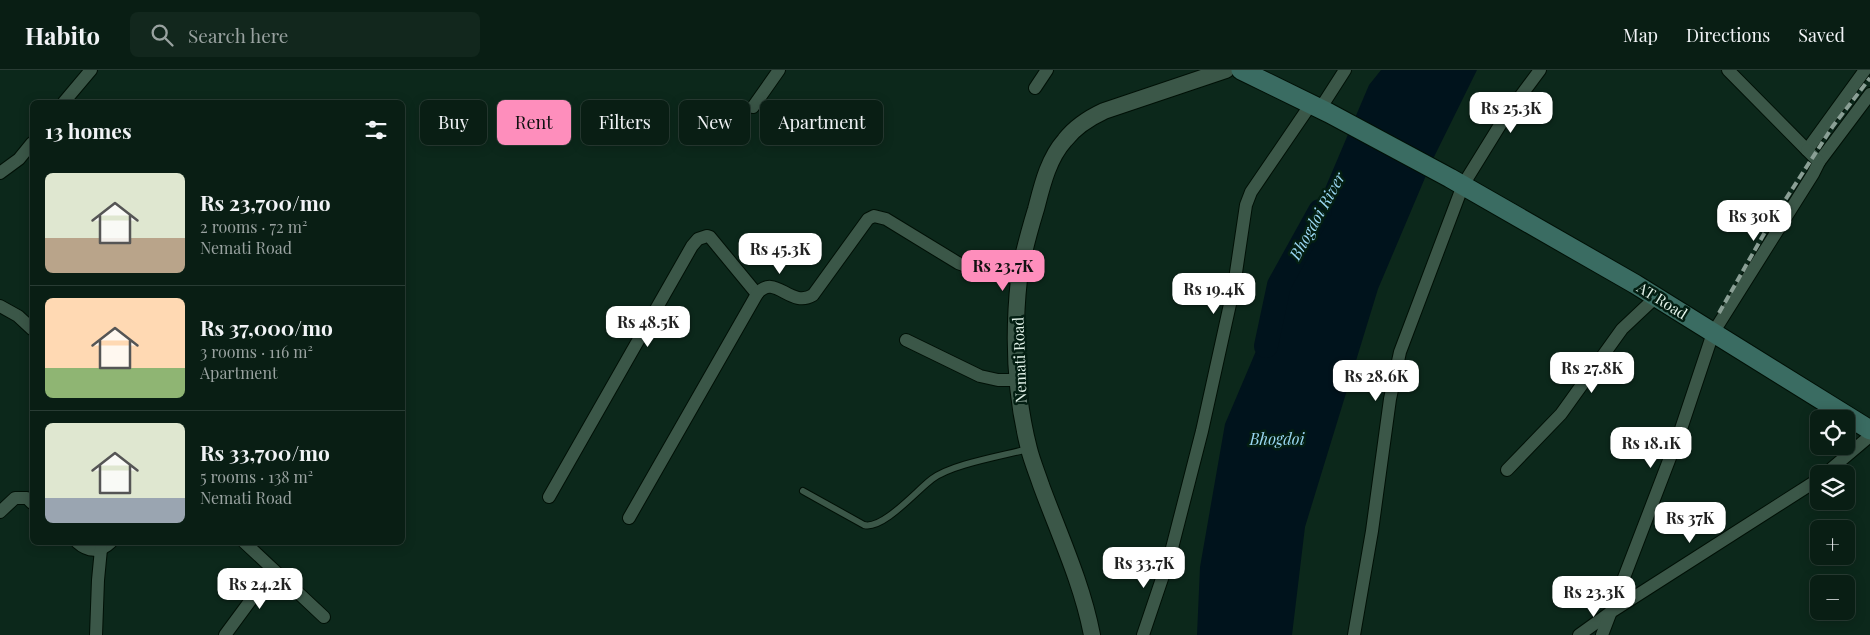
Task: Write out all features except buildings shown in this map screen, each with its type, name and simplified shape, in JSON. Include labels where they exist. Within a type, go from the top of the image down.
[{"type":"main road","points":[[1241,70],[1320,109]]},
{"type":"main road","name":"AT Road","points":[[1320,109],[1456,182],[1656,297],[1870,430]]},
{"type":"street","points":[[66,100],[90,70]]},
{"type":"street","points":[[753,107],[779,70]]},
{"type":"street","points":[[1036,88],[1046,70]]},
{"type":"street","name":"Nemati Road","points":[[1092,635],[1066,551],[1029,449],[1017,380],[1016,341],[1019,278],[1027,239],[1043,182],[1054,155],[1064,140],[1087,119],[1104,111],[1226,70]]},
{"type":"street","points":[[1143,635],[1171,552],[1202,431],[1234,286],[1246,205],[1251,192],[1320,109],[1344,70]]},
{"type":"street","points":[[1354,635],[1372,532],[1395,373],[1456,182],[1540,70]]},
{"type":"street","points":[[1728,70],[1819,162]]},
{"type":"street","points":[[1806,150],[1865,70]]},
{"type":"street","points":[[1602,635],[1681,430],[1713,333],[1819,162],[1870,94]]},
{"type":"street","points":[[0,173],[12,166],[30,145]]},
{"type":"street","points":[[629,518],[757,294],[762,288],[767,286],[800,299],[813,295],[862,226],[874,216],[886,219],[958,263],[977,270],[1019,278]]},
{"type":"street","points":[[549,497],[658,303],[698,239],[710,237],[757,294]]},
{"type":"street","points":[[1507,470],[1561,414],[1622,329],[1656,297]]},
{"type":"street","points":[[0,306],[18,316],[30,327]]},
{"type":"street","points":[[906,340],[980,376],[998,380],[1017,380]]},
{"type":"street","points":[[1836,465],[1870,436]]},
{"type":"street","points":[[1579,635],[1611,612],[1810,485]]},
{"type":"street","points":[[0,512],[15,498],[27,498],[30,501]]},
{"type":"street","points":[[80,545],[88,550],[106,546],[98,580],[96,635]]},
{"type":"street","points":[[247,545],[324,617]]},
{"type":"street","points":[[225,635],[273,570]]},
{"type":"lane","points":[[803,491],[864,526],[874,526],[883,522],[924,485],[943,472],[1029,449]]},
{"type":"water","name":"Bhogdoi","points":[[1381,70],[1477,70],[1433,159],[1378,289],[1305,527],[1292,635],[1197,635],[1200,567],[1225,424],[1369,85]]},
{"type":"waterway","name":"Bhogdoi River","points":[[1266,346],[1279,285],[1320,211]]},
{"type":"railway","points":[[1719,313],[1769,225],[1833,126],[1870,78]]}]
